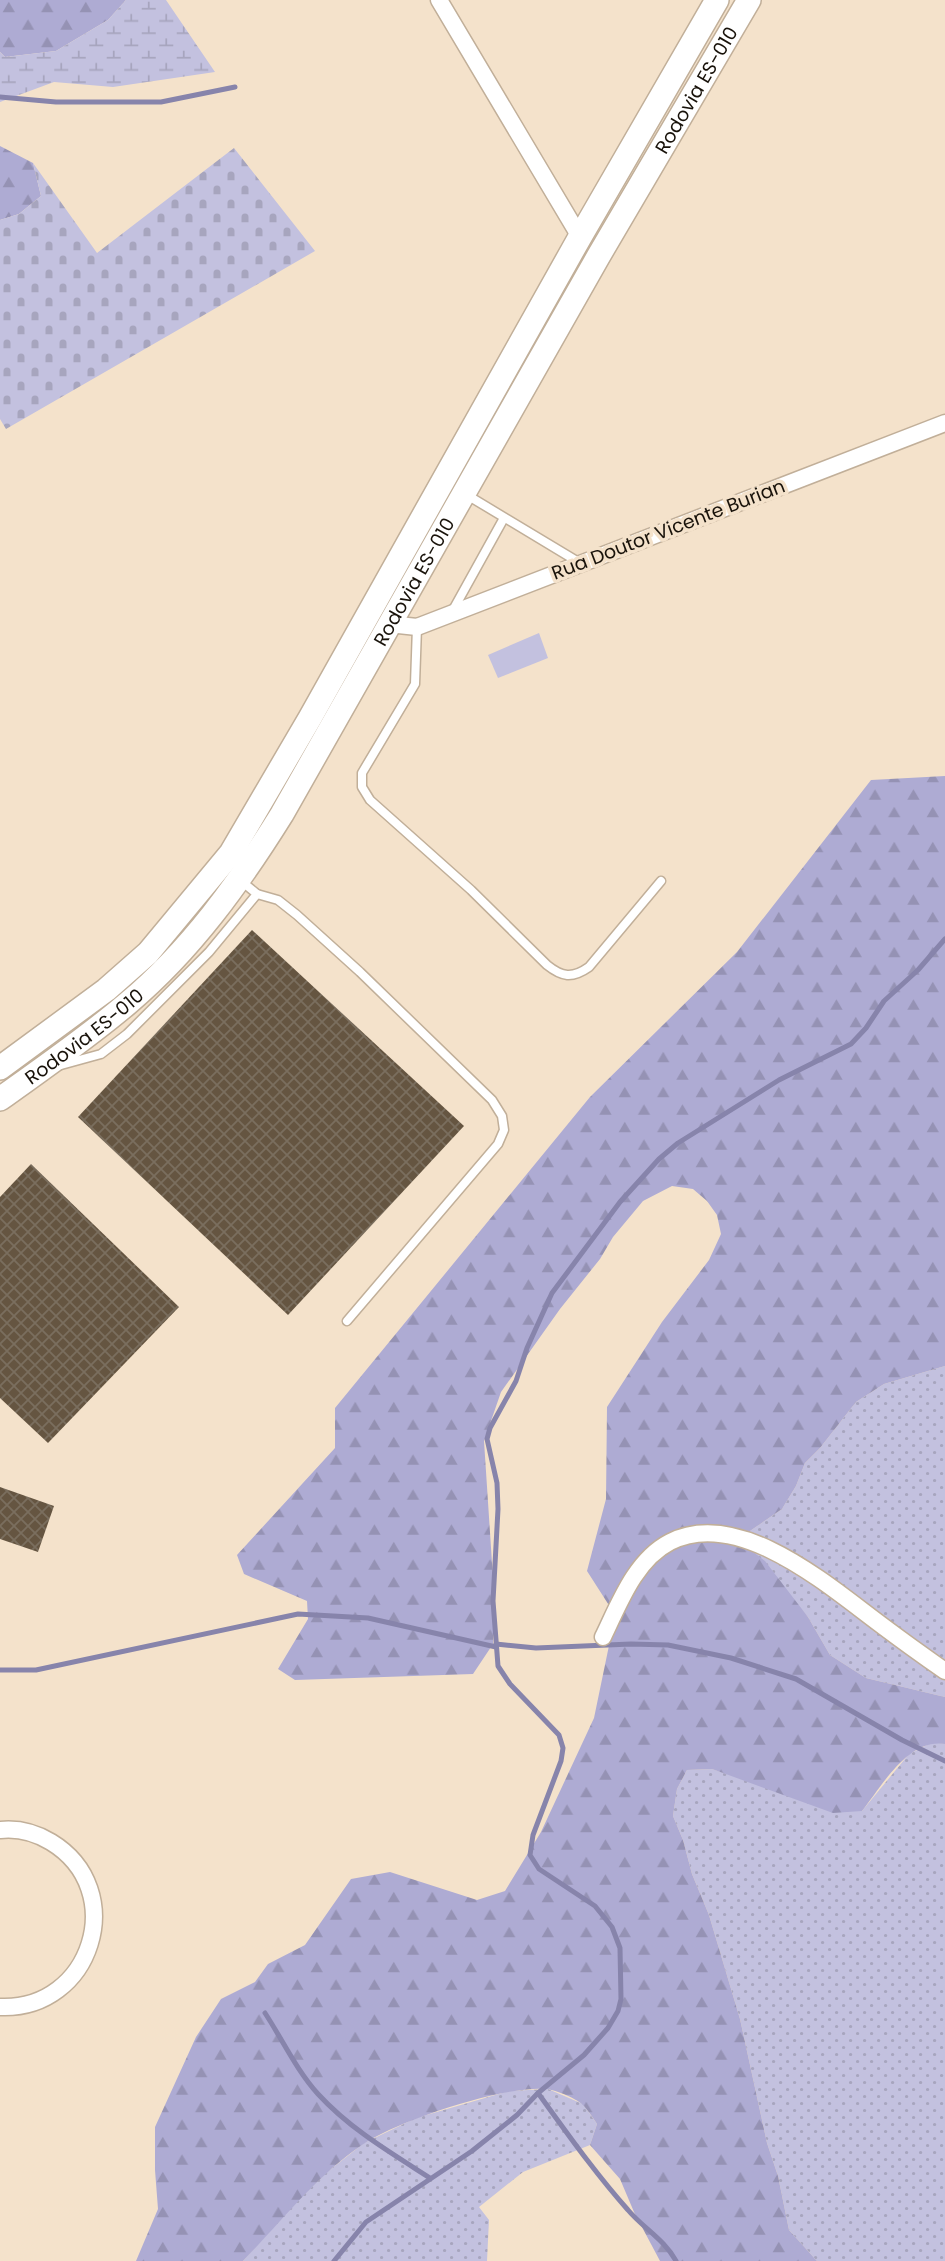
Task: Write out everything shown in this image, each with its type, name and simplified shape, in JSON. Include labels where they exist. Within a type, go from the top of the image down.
[{"type":"main road","name":"Rodovia ES-010","points":[[0,1068],[106,990],[148,953],[231,853],[717,0]]},
{"type":"main road","name":"Rodovia ES-010","points":[[0,1099],[119,1011],[156,977],[208,921],[248,887],[282,814],[389,624],[597,257],[749,0]]},
{"type":"main road","points":[[734,24],[760,0]]},
{"type":"street","points":[[439,0],[580,237]]},
{"type":"street","name":"Rua Doutor Vicente Burian","points":[[389,624],[417,627],[945,423]]},
{"type":"street","points":[[603,1637],[631,1581],[660,1549],[684,1537],[716,1533],[765,1548],[804,1568],[945,1671]]},
{"type":"street","points":[[0,1830],[10,1829],[39,1835],[64,1850],[83,1873],[93,1900],[94,1930],[85,1958],[68,1982],[44,1999],[15,2007],[0,2007]]},
{"type":"lane","points":[[464,493],[580,563]]},
{"type":"lane","points":[[453,612],[504,517]]},
{"type":"lane","points":[[417,627],[415,684],[362,772],[362,787],[370,800],[471,890],[560,975],[577,976],[589,967],[661,881]]},
{"type":"lane","points":[[248,887],[282,903],[360,972],[492,1100],[502,1116],[504,1130],[498,1144],[347,1321]]},
{"type":"green space","points":[[0,0],[126,0],[108,20],[56,51],[5,57],[0,52]]},
{"type":"green space","points":[[126,0],[166,0],[215,72],[113,87],[54,82],[0,102],[0,52],[5,57],[56,51],[108,20]]},
{"type":"green space","points":[[0,146],[33,163],[41,196],[19,214],[0,220]]},
{"type":"green space","points":[[234,148],[315,251],[6,429],[0,419],[0,220],[19,214],[41,196],[33,163],[97,253]]},
{"type":"green space","points":[[539,633],[548,658],[498,678],[488,655]]},
{"type":"green space","points":[[945,776],[945,1366],[884,1384],[856,1402],[805,1463],[796,1486],[782,1509],[750,1531],[748,1548],[765,1561],[808,1617],[830,1655],[866,1678],[945,1697],[945,1744],[919,1748],[908,1756],[887,1777],[862,1811],[833,1813],[712,1769],[687,1770],[677,1789],[673,1816],[709,1915],[740,2019],[789,2230],[817,2261],[660,2261],[620,2179],[590,2145],[597,2124],[588,2110],[581,2103],[555,2091],[528,2089],[451,2106],[399,2126],[362,2145],[329,2171],[243,2261],[136,2261],[158,2209],[155,2127],[196,2037],[221,1999],[255,1982],[268,1964],[305,1945],[351,1879],[390,1872],[477,1900],[505,1891],[541,1832],[594,1718],[612,1631],[612,1610],[587,1571],[606,1499],[607,1407],[662,1322],[709,1260],[721,1234],[717,1215],[707,1201],[693,1189],[672,1186],[643,1201],[613,1237],[600,1259],[560,1309],[501,1392],[484,1441],[493,1578],[493,1644],[473,1674],[295,1680],[278,1669],[308,1619],[307,1601],[244,1574],[237,1555],[335,1448],[335,1408],[590,1097],[737,952],[871,780]]},
{"type":"green space","points":[[945,1366],[945,1697],[866,1678],[830,1655],[808,1617],[748,1548],[750,1531],[782,1509],[796,1486],[805,1463],[856,1402],[884,1384]]},
{"type":"green space","points":[[933,1742],[945,1744],[945,2261],[817,2261],[789,2230],[740,2019],[709,1915],[673,1816],[677,1789],[687,1770],[712,1769],[761,1785],[862,1811],[909,1754]]},
{"type":"green space","points":[[548,2089],[583,2104],[597,2124],[590,2145],[523,2172],[479,2207],[489,2220],[487,2261],[243,2261],[294,2204],[326,2173],[364,2143],[416,2118],[509,2091]]},
{"type":"building","points":[[252,930],[464,1126],[288,1315],[78,1117]]},
{"type":"building","points":[[31,1164],[179,1307],[48,1443],[0,1398],[0,1197]]},
{"type":"building","points":[[0,1487],[54,1506],[38,1552],[0,1539]]},
{"type":"waterway","points":[[0,97],[56,102],[161,102],[235,87]]},
{"type":"waterway","points":[[334,2261],[366,2222],[472,2151],[584,2055],[608,2028],[618,2011],[621,1999],[620,1948],[612,1927],[595,1906],[539,1869],[530,1855],[533,1835],[561,1761],[563,1748],[559,1735],[510,1684],[498,1666],[493,1601],[497,1483],[487,1439],[490,1428],[516,1381],[527,1348],[552,1293],[620,1202],[659,1159],[678,1143],[779,1080],[851,1044],[866,1028],[884,1001],[918,970],[945,939]]},
{"type":"waterway","points":[[0,1670],[36,1670],[298,1614],[368,1618],[496,1647]]},
{"type":"waterway","points":[[496,1644],[536,1648],[668,1645],[731,1658],[796,1679],[902,1740],[945,1761]]},
{"type":"waterway","points":[[265,2013],[303,2075],[330,2107],[371,2140],[430,2178]]},
{"type":"waterway","points":[[538,2093],[604,2182],[676,2261]]}]
